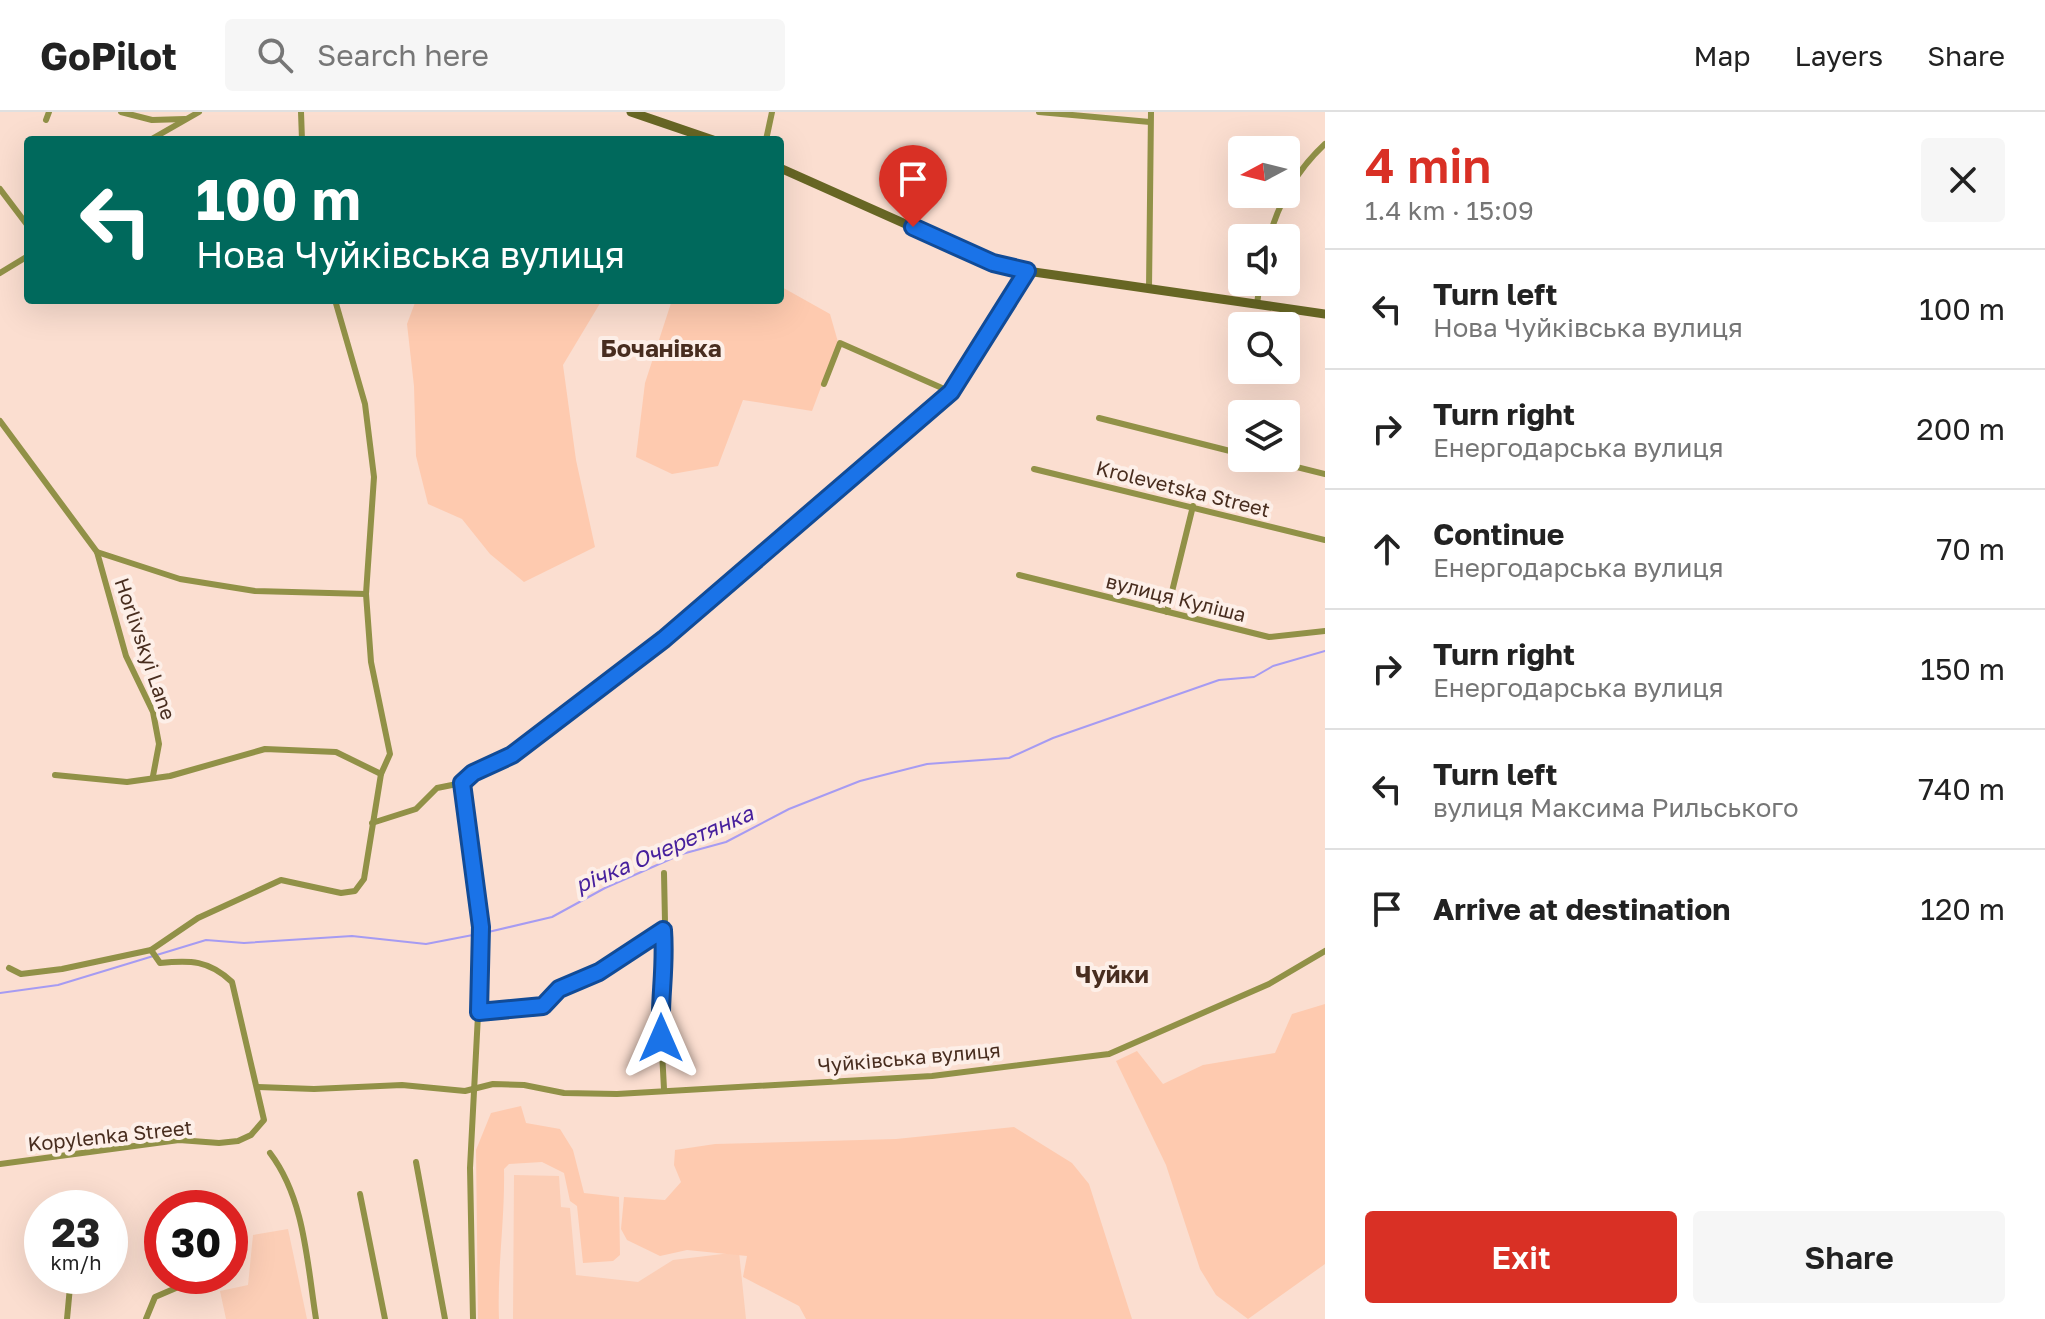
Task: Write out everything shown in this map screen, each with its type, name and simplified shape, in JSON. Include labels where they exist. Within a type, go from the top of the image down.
[{"type":"main road","points":[[631,112],[701,136]]},
{"type":"main road","points":[[784,170],[993,263],[1027,271],[1325,314]]},
{"type":"street","points":[[46,120],[49,112]]},
{"type":"street","points":[[121,112],[152,120],[185,119]]},
{"type":"street","points":[[157,136],[199,112]]},
{"type":"street","points":[[301,112],[302,136]]},
{"type":"street","points":[[767,136],[772,112]]},
{"type":"street","points":[[1039,112],[1150,122]]},
{"type":"street","points":[[1149,289],[1151,112]]},
{"type":"street","points":[[1273,224],[1276,211],[1308,160],[1325,144]]},
{"type":"street","points":[[0,189],[24,221]]},
{"type":"street","points":[[0,273],[24,258]]},
{"type":"street","points":[[372,823],[416,809],[437,788],[462,783],[473,773],[512,755],[664,639],[951,392],[1027,271]]},
{"type":"street","points":[[1257,304],[1258,296]]},
{"type":"street","points":[[9,968],[21,974],[62,969],[151,950],[198,918],[281,880],[341,893],[355,891],[364,879],[381,774],[390,754],[371,662],[366,594],[374,477],[365,404],[336,304]]},
{"type":"street","points":[[824,384],[840,343],[951,392]]},
{"type":"street","points":[[1099,418],[1228,450]]},
{"type":"street","name":"Horlivskyi Lane","points":[[0,421],[97,552],[126,656],[153,712],[159,744],[153,776]]},
{"type":"street","points":[[1300,468],[1325,474]]},
{"type":"street","name":"Krolevetska Street","points":[[1034,469],[1325,540]]},
{"type":"street","points":[[1167,612],[1193,506]]},
{"type":"street","points":[[97,552],[180,579],[255,591],[366,594]]},
{"type":"street","name":"вулиця Куліша","points":[[1019,575],[1269,637],[1325,631]]},
{"type":"street","points":[[55,775],[127,782],[170,776],[265,749],[336,752],[381,774]]},
{"type":"street","points":[[462,783],[482,938],[469,1246],[473,1319]]},
{"type":"street","points":[[664,873],[666,971],[660,1013],[664,1089]]},
{"type":"street","points":[[479,1012],[543,1006],[559,989],[599,972],[663,930]]},
{"type":"street","points":[[151,950],[160,963],[191,960],[204,963],[232,982],[258,1087],[314,1089],[402,1085],[474,1089]]},
{"type":"street","name":"Чуйківська вулиця","points":[[474,1089],[493,1084],[524,1085],[564,1093],[617,1094],[932,1076],[1109,1054],[1228,1004],[1325,951]]},
{"type":"street","name":"Kopylenka Street","points":[[0,1164],[179,1140],[238,1141],[251,1135],[264,1120],[258,1087]]},
{"type":"street","points":[[270,1153],[287,1175],[303,1233],[316,1319]]},
{"type":"street","points":[[416,1162],[445,1319]]},
{"type":"street","points":[[360,1194],[385,1319]]},
{"type":"street","points":[[67,1319],[69,1294]]},
{"type":"street","points":[[146,1319],[155,1297],[162,1294]]},
{"type":"shaded area","points":[[784,288],[830,314],[838,342],[812,411],[743,400],[718,466],[672,474],[636,457],[645,383],[671,304],[784,304]]},
{"type":"shaded area","points":[[414,304],[600,304],[563,365],[576,460],[595,547],[524,582],[490,554],[462,519],[428,504],[416,456],[414,386],[407,324]]},
{"type":"shaded area","points":[[1325,1004],[1325,1264],[1248,1319],[1216,1295],[1200,1269],[1166,1165],[1116,1061],[1137,1051],[1163,1084],[1203,1065],[1275,1053],[1292,1014]]},
{"type":"shaded area","points":[[521,1106],[526,1123],[560,1129],[573,1150],[584,1193],[619,1197],[620,1255],[613,1261],[583,1263],[577,1206],[570,1201],[564,1173],[542,1162],[509,1164],[504,1169],[499,1319],[478,1319],[476,1150],[491,1113]]},
{"type":"shaded area","points":[[1014,1127],[1072,1163],[1089,1184],[1132,1319],[806,1319],[799,1306],[743,1277],[747,1256],[687,1250],[660,1256],[627,1240],[621,1229],[624,1197],[665,1200],[681,1182],[674,1165],[675,1150],[715,1144],[896,1139]]},
{"type":"shaded area","points":[[514,1175],[559,1176],[561,1207],[570,1208],[576,1275],[638,1282],[673,1260],[739,1252],[746,1319],[513,1319]]},
{"type":"shaded area","points":[[288,1229],[307,1319],[226,1319],[221,1294],[248,1294],[253,1235]]},
{"type":"waterway","name":"річка Очеретянка","points":[[484,933],[552,917],[605,888],[682,854],[726,842],[789,809],[860,781],[927,764],[1009,758],[1053,738],[1219,680],[1254,677],[1273,666],[1325,651]]},
{"type":"waterway","name":"річка Очеретянка","points":[[0,993],[58,985],[206,940],[244,943],[352,936],[426,944],[478,934]]},
{"type":"district","name":"Бочанівка","points":[[661,349]]},
{"type":"district","name":"Чуйки","points":[[1112,975]]},
{"type":"route","points":[[661,1038],[660,1013],[666,971],[663,930],[654,933],[599,972],[559,989],[543,1006],[479,1012],[482,938],[462,783],[473,773],[512,755],[664,639],[951,392],[1027,271],[993,263],[913,227]]}]
